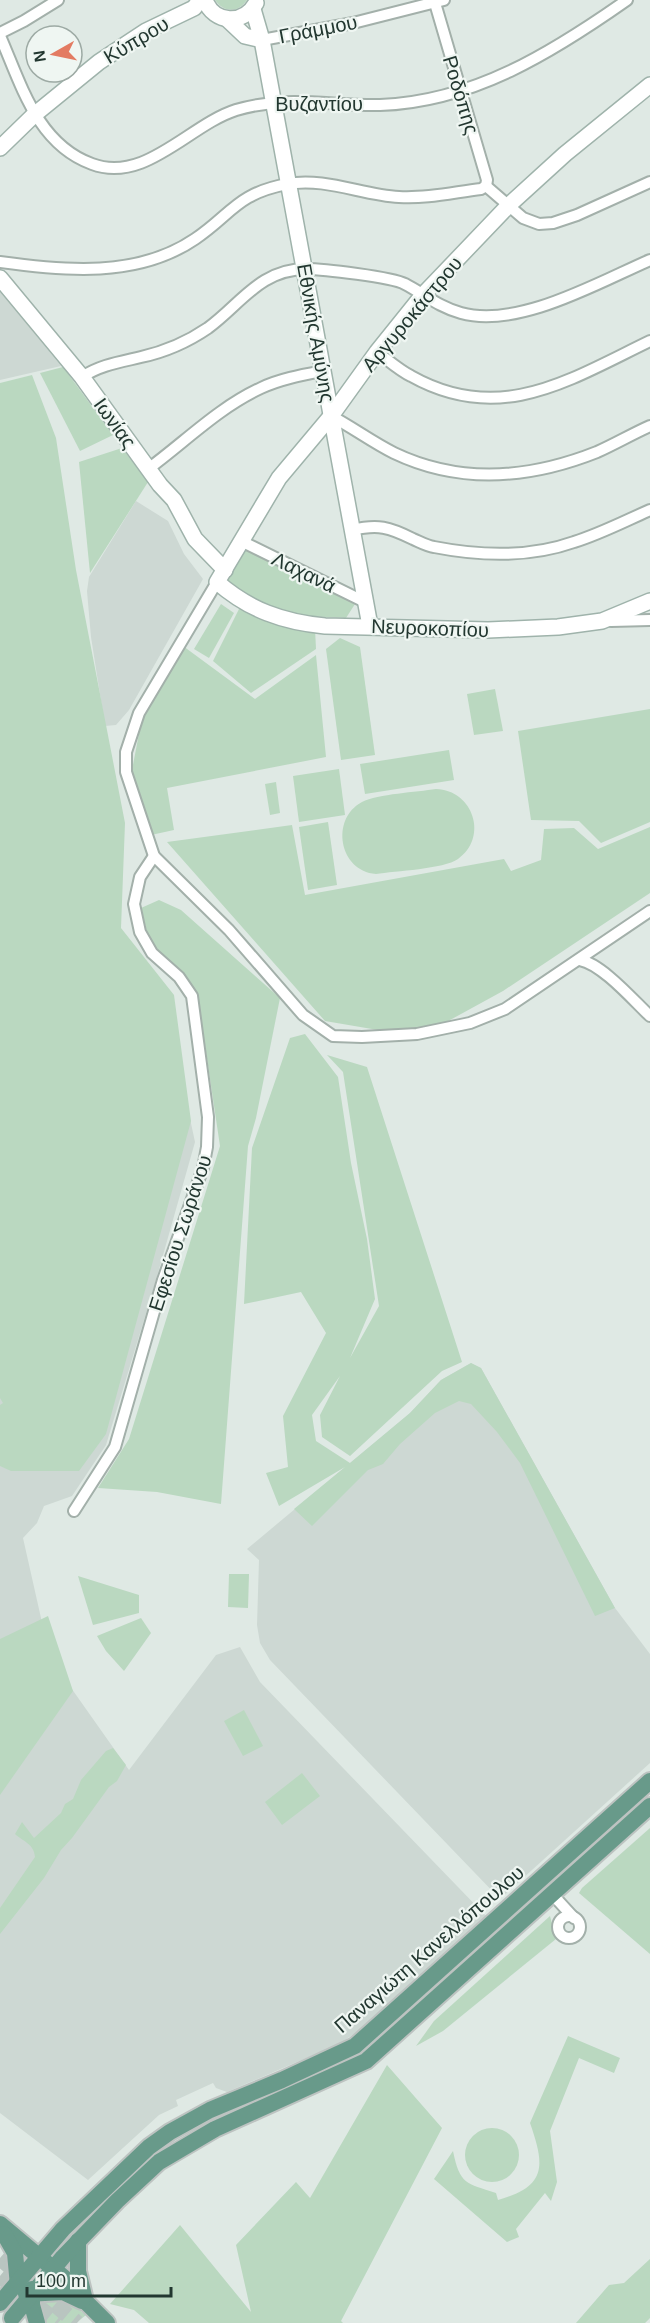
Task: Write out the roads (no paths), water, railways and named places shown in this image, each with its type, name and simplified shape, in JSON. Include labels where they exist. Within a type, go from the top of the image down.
[{"type":"main road","name":"Παναγιώτη Κανελλόπουλου","points":[[21,2293],[134,2159],[170,2132],[210,2110],[355,2046],[650,1781]]},
{"type":"main road","name":"Παναγιώτη Κανελλόπουλου","points":[[21,2293],[78,2241],[134,2184],[178,2149],[215,2129],[366,2061],[650,1806]]},
{"type":"main road","points":[[0,2226],[15,2253],[21,2293]]},
{"type":"main road","points":[[0,2226],[21,2293],[37,2323]]},
{"type":"main road","points":[[78,2241],[78,2271],[86,2302]]},
{"type":"main road","points":[[21,2293],[69,2281],[107,2323]]},
{"type":"main road","points":[[21,2293],[63,2292],[86,2302]]},
{"type":"street","points":[[0,34],[58,0]]},
{"type":"street","name":"Βυζαντίου","points":[[0,34],[34,115],[56,142],[74,156],[94,165],[117,168],[160,154],[219,116],[238,110],[304,100],[380,105],[422,101],[460,92],[543,56],[627,0]]},
{"type":"street","name":"Ροδόπης","points":[[439,2],[460,92],[487,180],[486,186]]},
{"type":"street","name":"Γράμμου","points":[[262,40],[353,23],[439,2]]},
{"type":"street","points":[[197,5],[227,19],[245,36],[262,40]]},
{"type":"street","name":"Κύπρου","points":[[0,148],[34,115],[99,62],[146,31],[197,5]]},
{"type":"street","points":[[227,19],[237,19],[255,5]]},
{"type":"street","name":"Εθνικής Αμύνης","points":[[255,5],[370,626]]},
{"type":"street","name":"Αργυροκάστρου","points":[[221,576],[279,478],[331,416],[377,352],[422,296],[509,205],[565,154],[650,85]]},
{"type":"street","points":[[0,262],[50,269],[82,270],[148,260],[172,252],[195,239],[249,196],[288,184],[327,184],[400,197],[481,189],[486,186],[523,218],[539,224],[553,223],[650,182]]},
{"type":"street","points":[[82,377],[95,369],[144,357],[188,340],[209,327],[244,294],[265,280],[304,269],[404,283],[441,307],[464,314],[491,316],[517,312],[597,286],[650,260]]},
{"type":"street","name":"Ιωνίας","points":[[0,279],[82,377],[159,485],[174,500],[195,539],[221,576]]},
{"type":"street","points":[[377,352],[410,376],[438,389],[469,397],[499,398],[530,394],[560,385],[650,341]]},
{"type":"street","points":[[148,469],[207,420],[261,388],[282,380],[323,370]]},
{"type":"street","points":[[331,416],[393,452],[424,465],[464,474],[496,476],[533,471],[566,463],[599,451],[650,426]]},
{"type":"street","points":[[352,530],[381,526],[394,529],[430,547],[474,553],[510,554],[573,543],[650,510]]},
{"type":"street","name":"Λαχανά","points":[[243,542],[365,602]]},
{"type":"street","points":[[221,576],[139,713],[126,752],[126,772],[154,856],[229,930],[303,1015],[333,1036],[417,1034],[470,1023],[505,1010],[650,911]]},
{"type":"street","name":"Νευροκοπίου","points":[[221,576],[242,602],[270,616],[307,624],[488,630],[558,627],[602,621],[650,602]]},
{"type":"street","points":[[602,621],[650,620]]},
{"type":"street","name":"Εφεσίου Σωράνου","points":[[74,1511],[115,1447],[163,1280],[203,1168],[207,1147],[208,1117],[192,996],[179,976],[152,953],[140,932],[134,904],[140,877],[154,856]]},
{"type":"street","points":[[580,960],[600,970],[650,1016]]},
{"type":"street","points":[[552,1894],[574,1918]]},
{"type":"tunnel","points":[[0,2258],[77,2323]]},
{"type":"tunnel","points":[[0,2276],[58,2323]]}]
